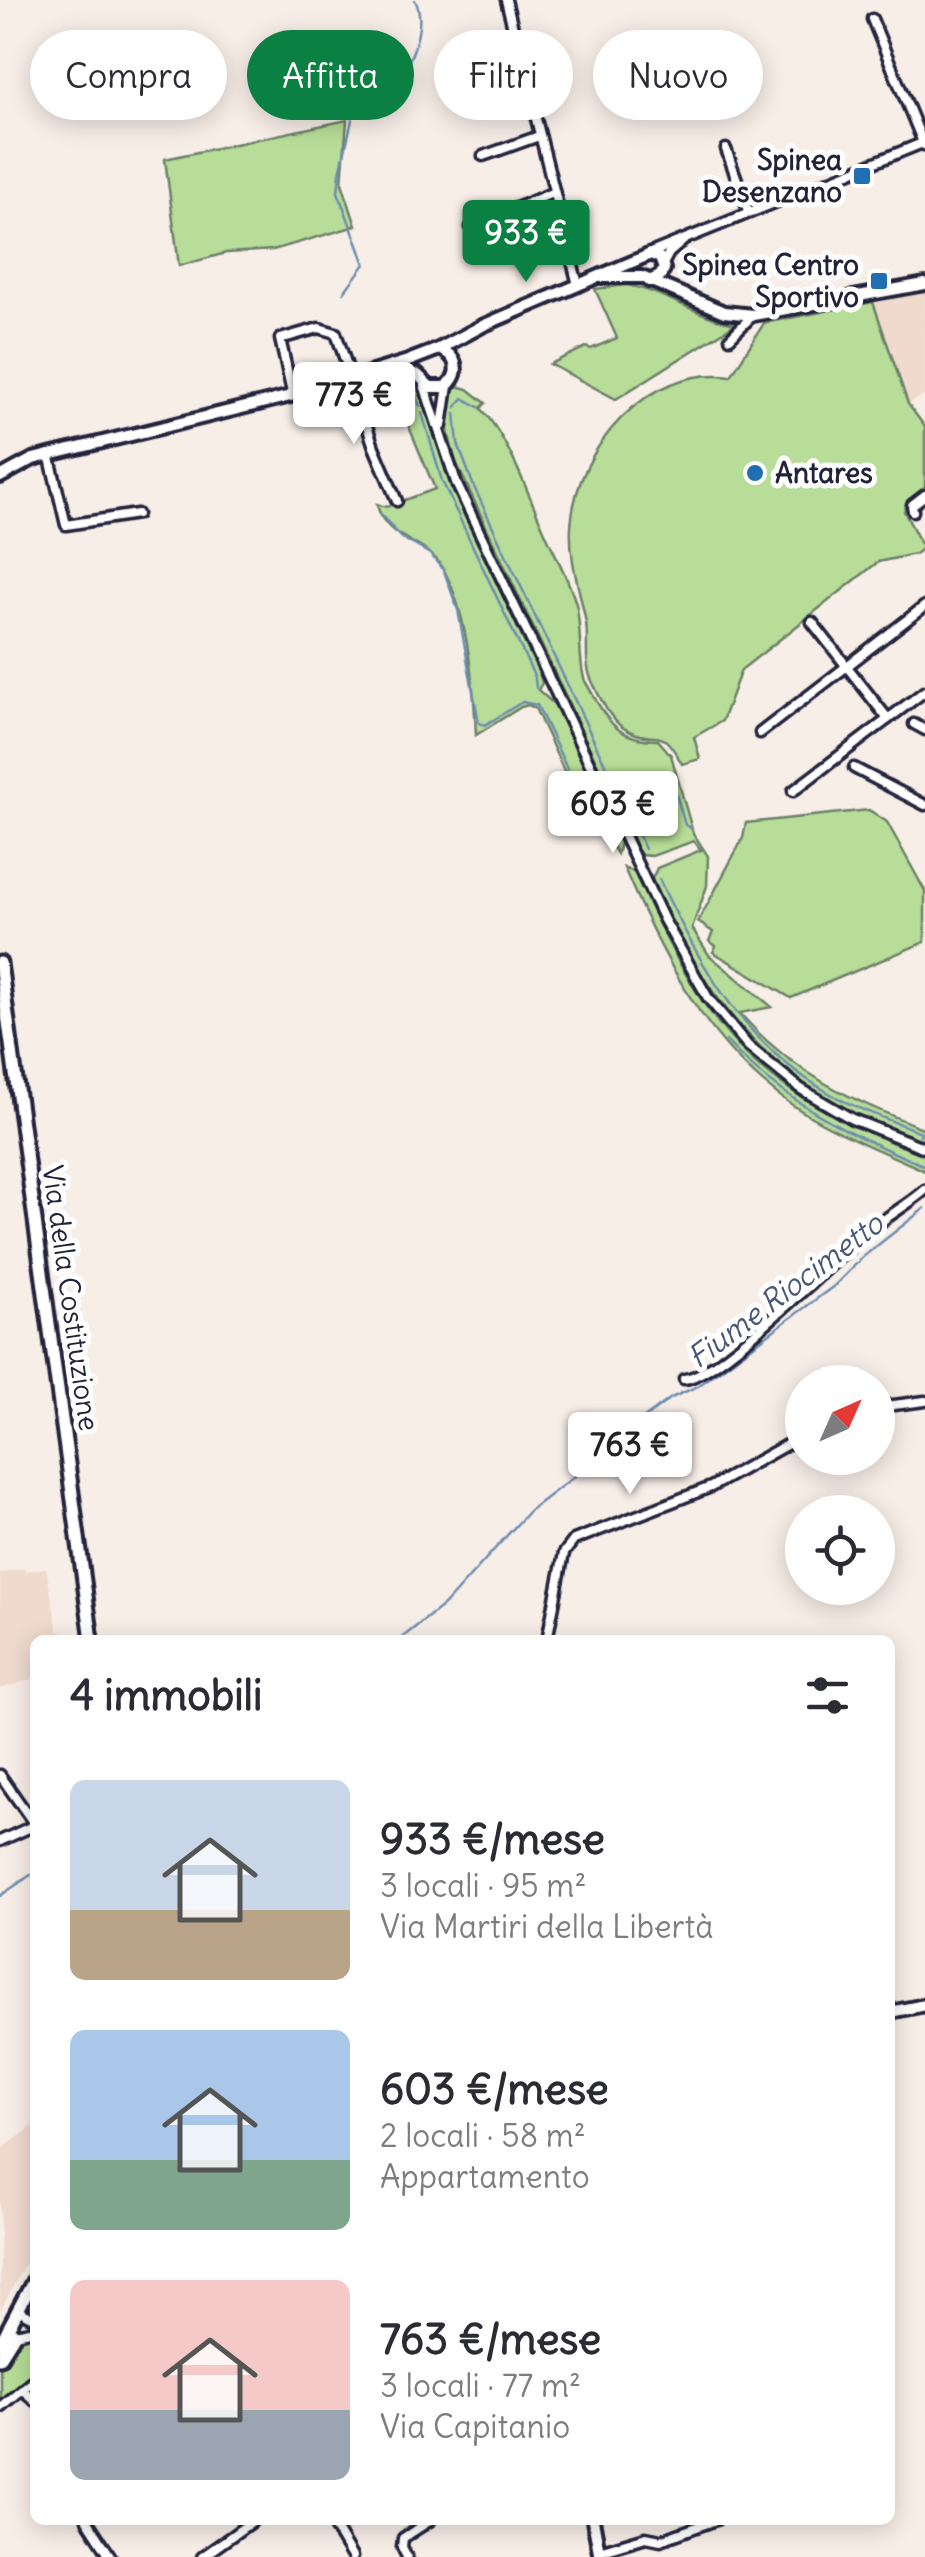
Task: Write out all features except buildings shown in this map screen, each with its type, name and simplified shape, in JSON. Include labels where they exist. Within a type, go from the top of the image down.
[{"type":"main road","name":"Via della Costituzione","points":[[0,963],[91,1635]]},
{"type":"main road","points":[[0,2344],[25,2314]]},
{"type":"main road","points":[[0,2358],[15,2334]]},
{"type":"street","points":[[506,0],[513,30]]},
{"type":"street","points":[[3,478],[22,464],[49,454],[294,396],[423,355],[644,256],[924,144],[872,20]]},
{"type":"street","points":[[534,120],[578,285]]},
{"type":"street","points":[[483,156],[538,136]]},
{"type":"street","points":[[726,149],[750,214]]},
{"type":"street","points":[[472,226],[552,193]]},
{"type":"street","points":[[598,277],[658,278],[684,240]]},
{"type":"street","points":[[644,256],[658,256],[678,294]]},
{"type":"street","points":[[644,256],[637,268],[646,279],[724,312],[754,315],[925,284]]},
{"type":"street","points":[[730,338],[754,315]]},
{"type":"street","points":[[294,396],[280,339],[319,328],[336,333],[397,501]]},
{"type":"street","points":[[442,440],[442,406],[456,373],[454,358],[469,333]]},
{"type":"street","points":[[439,349],[454,358]]},
{"type":"street","points":[[423,355],[418,364],[421,379],[458,485],[638,867],[708,998],[748,1046],[801,1089],[852,1119],[925,1148]]},
{"type":"street","points":[[384,368],[401,368],[438,388],[448,385]]},
{"type":"street","points":[[49,454],[66,525],[138,514]]},
{"type":"street","points":[[913,511],[912,504],[925,494]]},
{"type":"street","points":[[760,733],[925,606]]},
{"type":"street","points":[[812,622],[888,719]]},
{"type":"street","points":[[793,791],[925,690]]},
{"type":"street","points":[[914,724],[925,730]]},
{"type":"street","points":[[854,768],[925,805]]},
{"type":"street","points":[[684,1379],[722,1358],[826,1272],[872,1228],[925,1190]]},
{"type":"street","points":[[895,1405],[925,1401]]},
{"type":"street","points":[[547,1635],[564,1554],[574,1540],[711,1487],[785,1446]]},
{"type":"street","points":[[0,1775],[30,1819]]},
{"type":"street","points":[[0,1841],[30,1828]]},
{"type":"street","points":[[895,2011],[925,2005]]},
{"type":"street","points":[[15,2334],[30,2331]]},
{"type":"street","points":[[0,2407],[30,2382]]},
{"type":"street","points":[[22,2388],[30,2395]]},
{"type":"street","points":[[90,2525],[111,2557]]},
{"type":"street","points":[[202,2557],[247,2525]]},
{"type":"street","points":[[333,2525],[352,2557]]},
{"type":"street","points":[[407,2557],[403,2538],[423,2525]]},
{"type":"street","points":[[594,2525],[599,2554],[649,2536],[661,2540],[702,2525]]},
{"type":"shaded area","points":[[925,293],[925,395],[908,404],[873,302]]},
{"type":"shaded area","points":[[46,1568],[58,1631],[68,1635],[30,1635],[30,1680],[0,1689],[0,1574]]},
{"type":"shaded area","points":[[30,2129],[30,2253],[0,2312],[0,2150]]},
{"type":"green space","points":[[347,120],[342,183],[356,226],[273,250],[226,253],[179,266],[165,159]]},
{"type":"green space","points":[[627,285],[735,324],[616,399],[550,364],[617,338],[595,289]]},
{"type":"green space","name":"Antares","points":[[873,302],[908,404],[925,427],[925,487],[907,501],[904,511],[923,548],[915,554],[878,562],[741,670],[722,721],[694,737],[700,759],[682,764],[664,739],[640,735],[617,723],[590,676],[586,623],[571,539],[576,497],[586,468],[602,441],[645,398],[700,376],[731,376],[764,323]]},
{"type":"green space","points":[[386,372],[407,376],[421,392],[450,485],[539,673],[542,683],[538,690],[555,705],[620,843],[617,854],[591,812],[576,797],[535,708],[521,707],[476,735],[468,649],[451,585],[435,558],[388,526],[377,504],[386,507],[435,489]]},
{"type":"green space","points":[[457,386],[486,403],[481,408],[509,452],[566,576],[578,613],[585,681],[620,731],[658,740],[671,755],[693,833],[708,856],[707,886],[692,928],[709,955],[772,1007],[740,1013],[802,1069],[848,1096],[925,1129],[925,1140],[877,1125],[833,1103],[793,1076],[757,1044],[696,967],[652,879],[657,868],[701,850],[694,841],[652,856],[642,855],[637,849],[456,462],[446,412]]},
{"type":"green space","points":[[869,810],[887,822],[925,891],[925,942],[791,998],[713,952],[716,946],[709,941],[713,932],[698,922],[743,838],[746,823]]},
{"type":"green space","points":[[624,868],[634,872],[689,979],[731,1039],[754,1062],[806,1100],[925,1155],[925,1171],[808,1115],[745,1066],[696,1007],[657,940]]},
{"type":"green space","points":[[22,2333],[30,2333],[30,2377],[0,2402],[0,2363]]},
{"type":"waterway","points":[[344,292],[365,264],[338,192],[353,115],[364,105],[389,99],[401,77],[417,37],[419,12],[415,0]]},
{"type":"waterway","points":[[402,379],[411,386],[420,406]]},
{"type":"waterway","points":[[456,407],[463,398],[479,407]]},
{"type":"waterway","points":[[422,413],[442,481],[535,678],[536,688]]},
{"type":"waterway","points":[[455,413],[458,444],[474,487],[645,849]]},
{"type":"waterway","points":[[381,514],[400,537],[430,554],[444,571],[458,610],[479,723],[485,725],[522,702],[537,705],[580,796],[589,799]]},
{"type":"waterway","points":[[613,791],[665,771],[671,776],[685,825],[692,829]]},
{"type":"waterway","points":[[659,879],[690,942],[727,1000],[772,1051],[829,1093],[921,1132],[920,1135]]},
{"type":"waterway","points":[[726,1041],[794,1099],[870,1142],[925,1166]]},
{"type":"waterway","name":"Fiume Riocimetto","points":[[405,1635],[447,1602],[529,1511],[671,1398],[698,1386],[834,1286],[864,1256],[925,1208]]},
{"type":"waterway","name":"Fiume Riocimetto","points":[[0,1896],[30,1875]]},
{"type":"place","name":"Spinea Desenzano","points":[[862,176]]},
{"type":"place","name":"Spinea Centro Sportivo","points":[[879,281]]},
{"type":"place","name":"Antares","points":[[755,473]]}]
